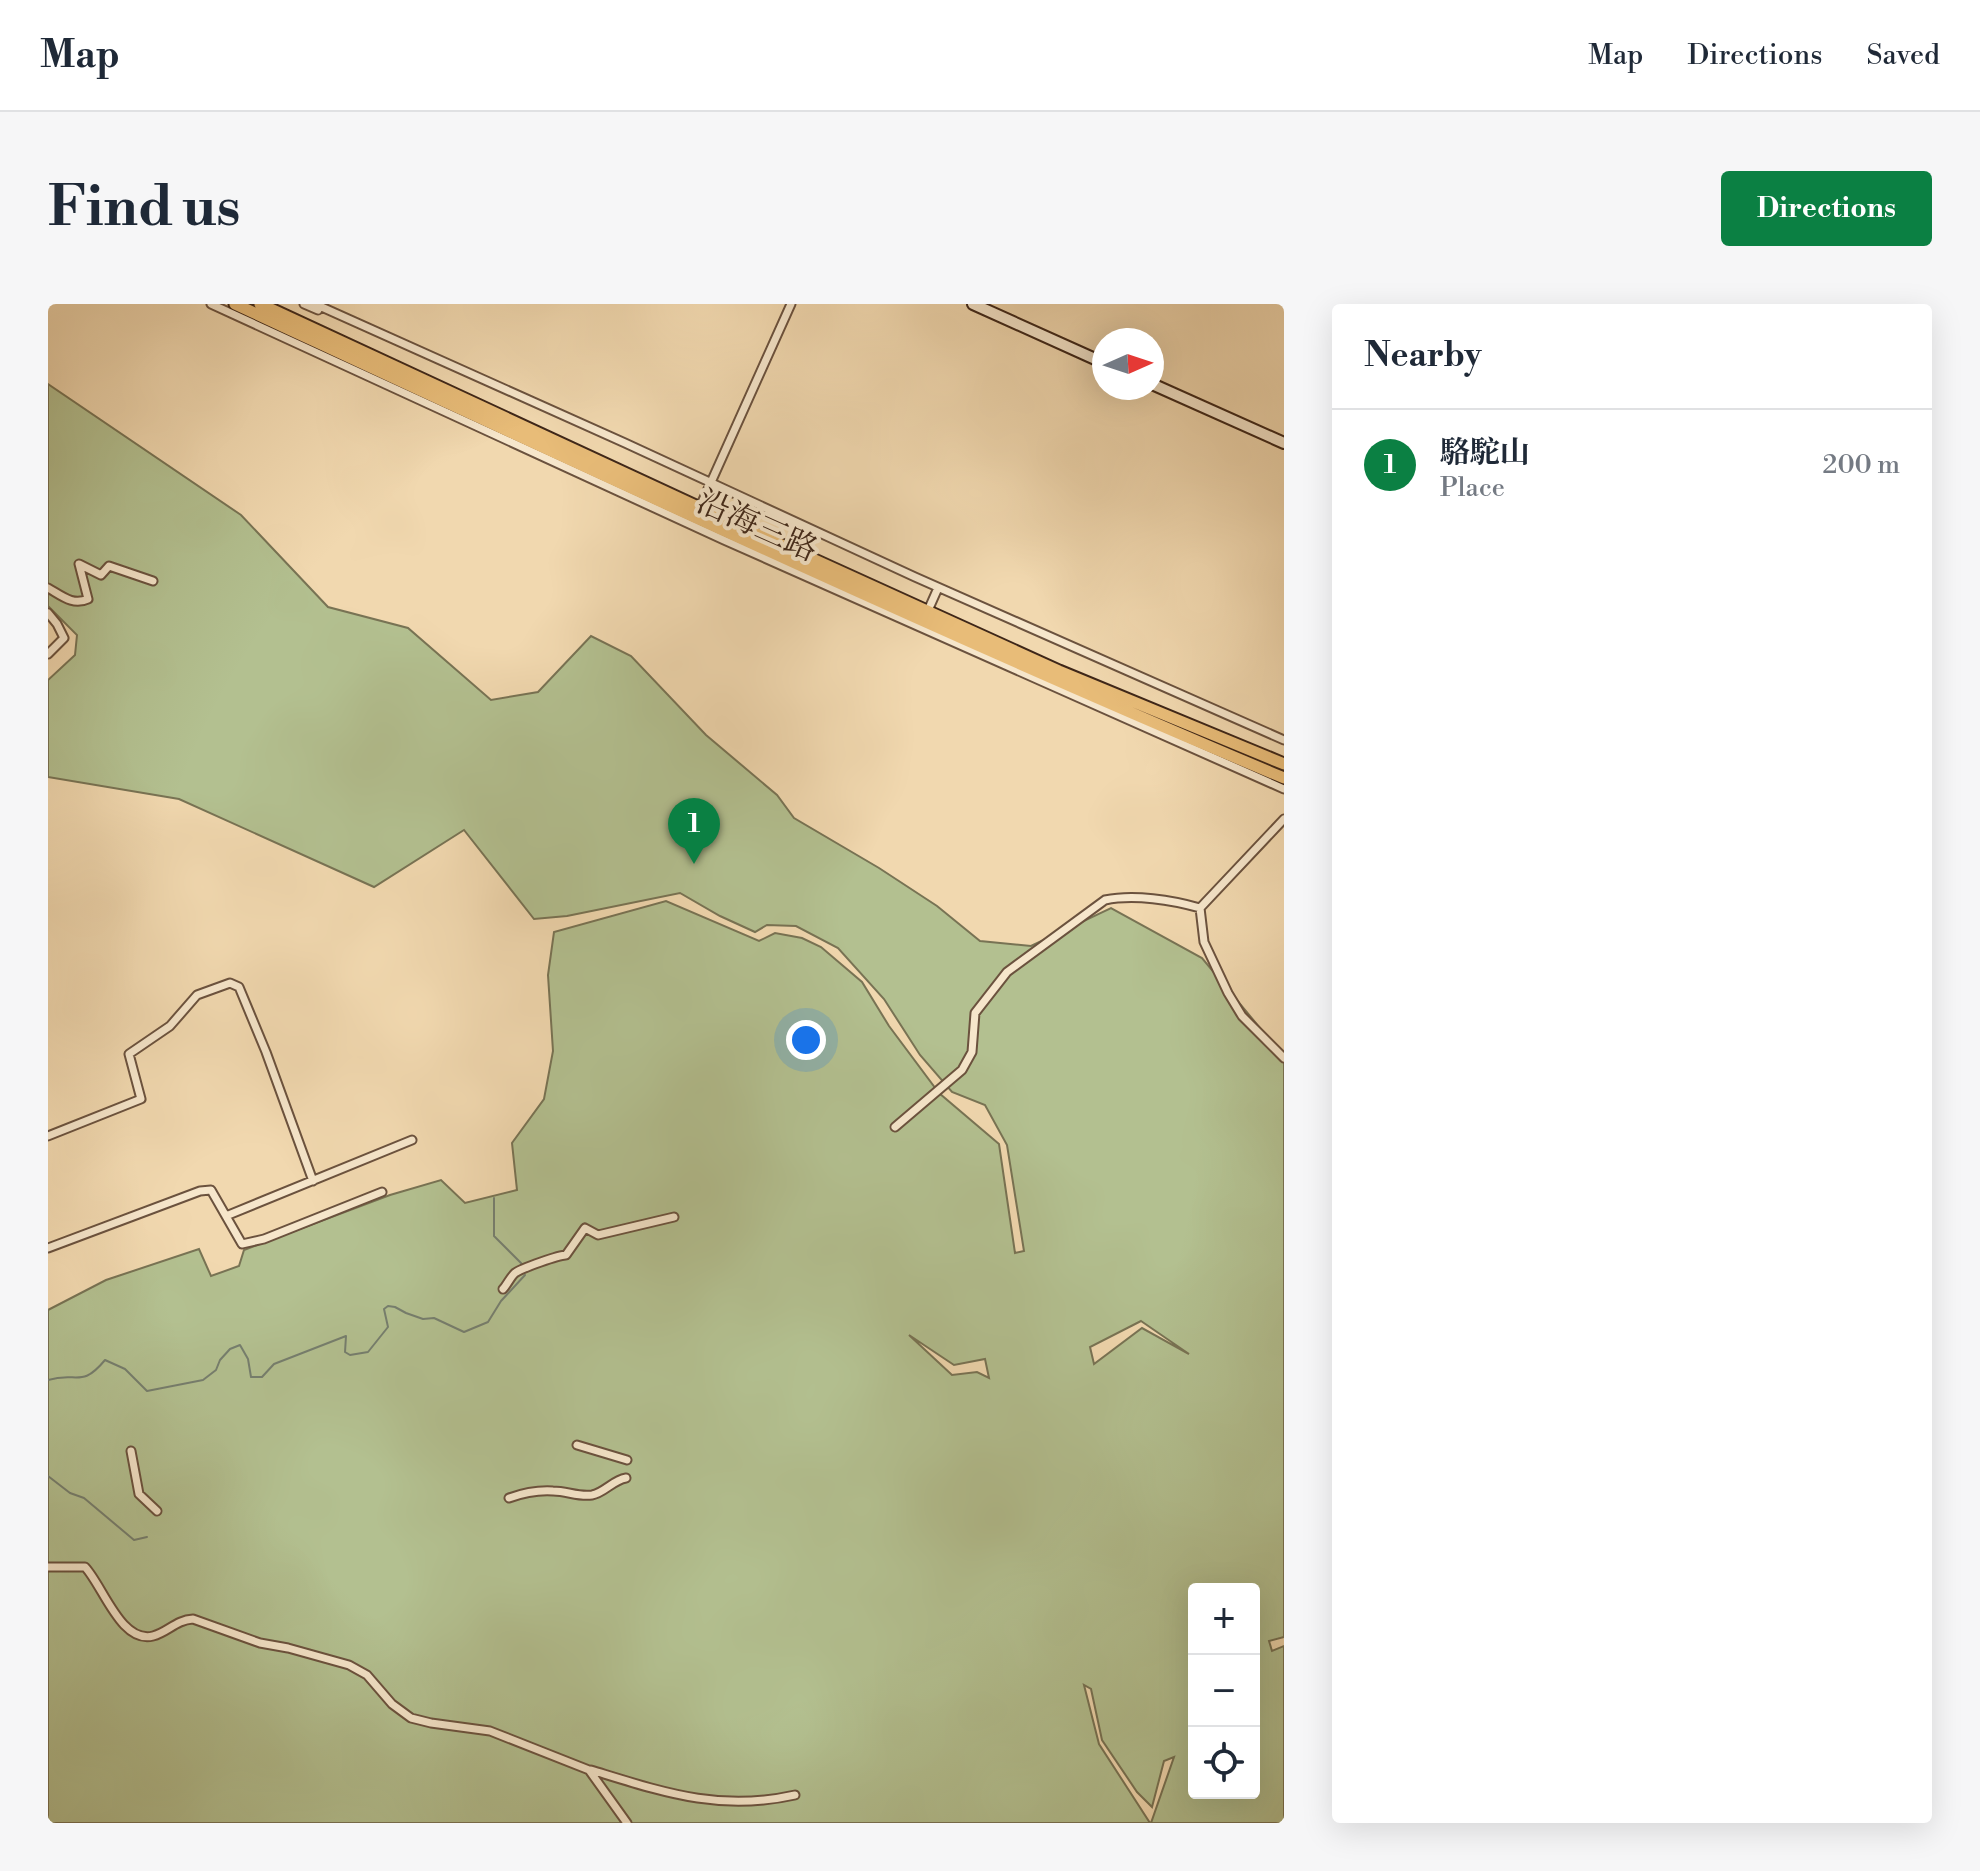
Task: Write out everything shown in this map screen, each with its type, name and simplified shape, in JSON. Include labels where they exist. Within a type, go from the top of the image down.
[{"type":"main road","name":"沿海三路","points":[[235,304],[1070,688],[1284,778]]},
{"type":"main road","name":"沿海三路","points":[[260,304],[374,368]]},
{"type":"main road","name":"沿海三路","points":[[924,620],[1059,671],[1284,764]]},
{"type":"street","name":"沿海三路","points":[[211,304],[374,368],[1284,789]]},
{"type":"street","name":"沿海三路","points":[[304,304],[332,317],[343,317]]},
{"type":"street","name":"沿海三路","points":[[315,304],[938,588],[1284,740]]},
{"type":"street","points":[[696,517],[791,304]]},
{"type":"street","points":[[973,304],[1092,358]]},
{"type":"street","points":[[1164,389],[1284,443]]},
{"type":"street","points":[[48,588],[72,602],[88,599],[79,564],[101,575],[109,566],[153,581]]},
{"type":"street","points":[[924,620],[938,588]]},
{"type":"street","points":[[48,613],[64,638],[48,654]]},
{"type":"street","points":[[1200,908],[1284,819]]},
{"type":"street","points":[[895,1127],[962,1070],[972,1052],[975,1013],[1007,972],[1105,900],[1119,897],[1185,903],[1200,908]]},
{"type":"street","points":[[1200,908],[1204,942],[1228,993],[1242,1016],[1284,1058]]},
{"type":"street","points":[[48,1136],[141,1099],[129,1054],[170,1026],[197,995],[230,983],[239,987],[313,1181]]},
{"type":"street","points":[[226,1216],[412,1140]]},
{"type":"street","points":[[48,1248],[200,1191],[211,1190],[242,1244],[264,1239],[382,1192]]},
{"type":"street","points":[[503,1289],[515,1273],[548,1262],[557,1255],[566,1255],[585,1228],[598,1235],[674,1217]]},
{"type":"street","points":[[577,1445],[627,1460]]},
{"type":"street","points":[[131,1451],[139,1494],[157,1511]]},
{"type":"street","points":[[509,1498],[526,1492],[553,1491],[582,1496],[597,1494],[619,1479],[626,1478]]},
{"type":"street","points":[[48,1567],[85,1567],[95,1578],[112,1611],[135,1634],[151,1636],[182,1620],[193,1619],[260,1643],[349,1665],[367,1675],[392,1704],[411,1718],[490,1731],[589,1770],[690,1799],[757,1801],[795,1795]]},
{"type":"street","points":[[589,1770],[627,1823]]},
{"type":"green space","points":[[48,384],[241,515],[328,607],[408,628],[491,700],[538,692],[591,636],[631,656],[706,735],[777,795],[794,818],[937,906],[980,941],[1031,946],[1111,908],[1202,958],[1284,1057],[1284,1637],[1269,1641],[1272,1651],[1284,1646],[1284,1823],[1151,1823],[1174,1757],[1164,1761],[1152,1807],[1137,1792],[1102,1740],[1091,1689],[1084,1685],[1099,1744],[1150,1823],[48,1823],[48,1310],[106,1280],[199,1249],[211,1276],[239,1266],[244,1250],[390,1195],[441,1180],[465,1203],[517,1190],[512,1143],[544,1099],[553,1051],[548,975],[554,932],[666,901],[759,941],[775,933],[802,938],[821,947],[862,982],[889,1026],[939,1093],[999,1144],[1015,1253],[1024,1251],[1007,1145],[985,1105],[952,1092],[920,1055],[884,999],[838,948],[796,926],[767,925],[755,932],[680,893],[567,916],[534,919],[464,830],[374,887],[179,799],[48,777],[48,680],[75,655],[77,635],[48,606]],"holes":[[[1141,1321],[1189,1354],[1142,1328],[1094,1364],[1090,1347]],[[909,1335],[954,1365],[985,1359],[989,1378],[977,1372],[952,1375]]]},
{"type":"waterway","points":[[494,1198],[494,1236],[523,1265]]},
{"type":"waterway","points":[[48,1380],[84,1377],[105,1360],[125,1369],[147,1391],[203,1380],[216,1370],[230,1349],[240,1345],[248,1359],[251,1377],[262,1377],[274,1364],[346,1336],[345,1352],[350,1355],[368,1352],[388,1327],[384,1309],[388,1306],[423,1319],[434,1318],[464,1332],[488,1322],[501,1301],[525,1275]]},
{"type":"waterway","points":[[48,1476],[70,1493],[84,1498],[134,1540],[147,1537]]},
{"type":"place","name":"駱駝山","points":[[694,864]]}]
